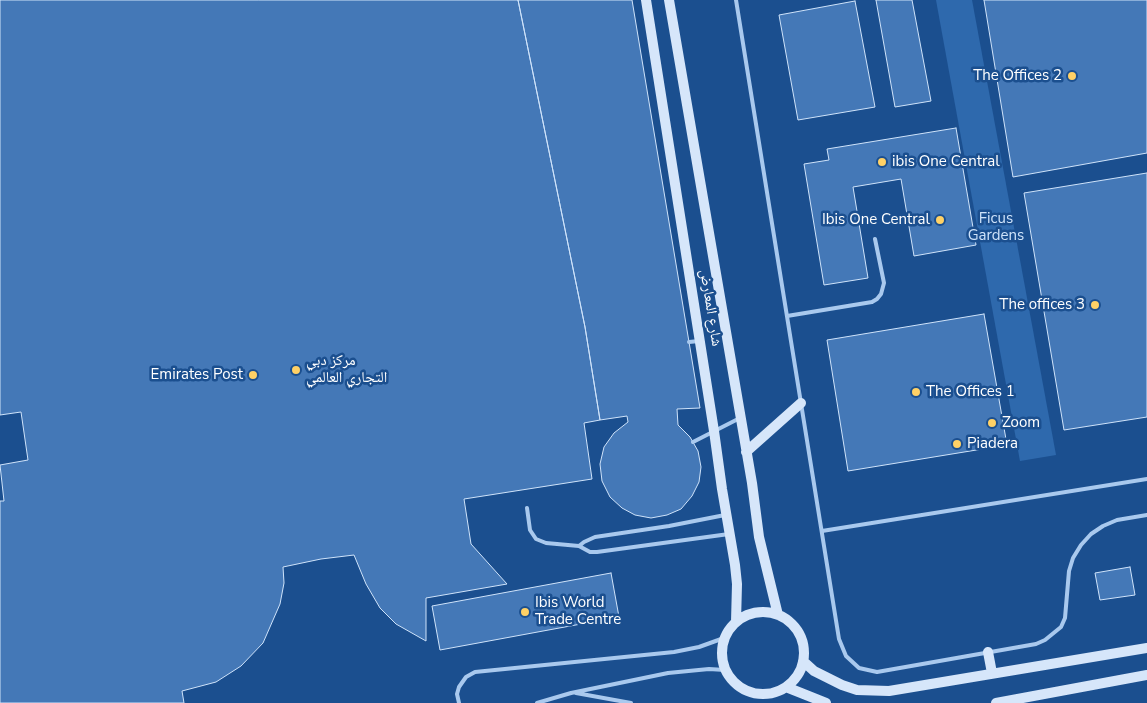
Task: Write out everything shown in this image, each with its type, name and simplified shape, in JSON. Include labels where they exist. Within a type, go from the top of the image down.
[{"type":"street","name":"شارع المعارض","points":[[646,0],[730,534],[737,584],[736,622]]},
{"type":"street","name":"شارع المعارض","points":[[669,0],[759,537],[778,615]]},
{"type":"street","points":[[746,452],[801,403]]},
{"type":"street","points":[[763,612],[778,615],[796,629],[802,644],[803,661],[797,676],[786,687],[764,694],[752,693],[741,688],[725,670],[722,660],[724,638],[736,622],[748,614],[763,612]]},
{"type":"street","points":[[803,661],[814,671],[835,682],[857,690],[873,692],[1147,648]]},
{"type":"street","points":[[988,652],[992,673]]},
{"type":"street","points":[[996,703],[1147,675]]},
{"type":"street","points":[[786,687],[826,703]]},
{"type":"lane","points":[[736,0],[839,639],[842,648],[852,663],[868,671],[877,672],[1036,644],[1054,634],[1066,618],[1069,571],[1073,558],[1081,545],[1091,534],[1117,520],[1147,515]]},
{"type":"lane","points":[[787,316],[872,302],[877,299],[882,294],[884,283],[875,239]]},
{"type":"lane","points":[[689,342],[700,342]]},
{"type":"lane","points":[[693,442],[740,418]]},
{"type":"lane","points":[[822,531],[1147,479]]},
{"type":"lane","points":[[526,508],[530,530],[536,539],[546,543],[579,546],[597,552],[730,534]]},
{"type":"lane","points":[[579,546],[596,537],[727,515]]},
{"type":"lane","points":[[459,703],[457,694],[459,686],[466,677],[475,672],[674,652],[699,648],[724,638]]},
{"type":"lane","points":[[537,703],[571,693],[675,672],[710,669],[725,670]]},
{"type":"lane","points":[[571,693],[630,703]]},
{"type":"green space","name":"Ficus Gardens","points":[[936,0],[972,0],[1056,455],[1020,461]]},
{"type":"building","name":"مركز دبي التجاري العالمي","points":[[0,0],[518,0],[585,327],[600,420],[584,423],[592,479],[464,499],[471,544],[507,584],[426,598],[426,641],[396,624],[380,608],[366,584],[354,555],[321,559],[283,567],[284,583],[280,604],[263,643],[241,666],[216,682],[182,691],[184,703],[0,703],[0,501],[4,501],[0,465],[28,460],[21,412],[0,415]]},
{"type":"building","points":[[518,0],[632,0],[700,408],[677,409],[678,425],[690,437],[698,451],[701,467],[699,482],[692,496],[681,509],[667,515],[651,518],[635,515],[622,508],[610,497],[602,481],[600,464],[604,447],[614,433],[628,422],[627,416],[600,420],[585,327]]},
{"type":"building","points":[[876,0],[912,0],[931,101],[895,107]]},
{"type":"building","name":"The Offices 2","points":[[984,0],[1147,0],[1147,153],[1013,177]]},
{"type":"building","points":[[855,1],[875,107],[798,120],[779,15]]},
{"type":"building","name":"Ibis One Central","points":[[956,128],[976,245],[914,256],[901,179],[853,187],[868,278],[824,285],[804,164],[829,160],[827,149]]},
{"type":"building","name":"The offices 3","points":[[1147,173],[1147,417],[1064,430],[1024,193]]},
{"type":"building","name":"The Offices 1","points":[[984,314],[1007,445],[848,471],[827,340]]},
{"type":"building","points":[[1130,567],[1135,595],[1100,600],[1095,573]]},
{"type":"building","name":"Ibis World Trade Centre","points":[[611,573],[619,617],[440,650],[432,606]]},
{"type":"place","name":"The Offices 2","points":[[1072,76]]},
{"type":"place","name":"ibis One Central","points":[[882,162]]},
{"type":"place","name":"Ibis One Central","points":[[940,220]]},
{"type":"place","name":"The offices 3","points":[[1095,305]]},
{"type":"place","name":"مركز دبي التجاري العالمي","points":[[296,370]]},
{"type":"place","name":"Emirates Post","points":[[253,375]]},
{"type":"place","name":"The Offices 1","points":[[916,392]]},
{"type":"place","name":"Zoom","points":[[992,423]]},
{"type":"place","name":"Piadera","points":[[957,444]]},
{"type":"place","name":"Ibis World Trade Centre","points":[[525,612]]}]
